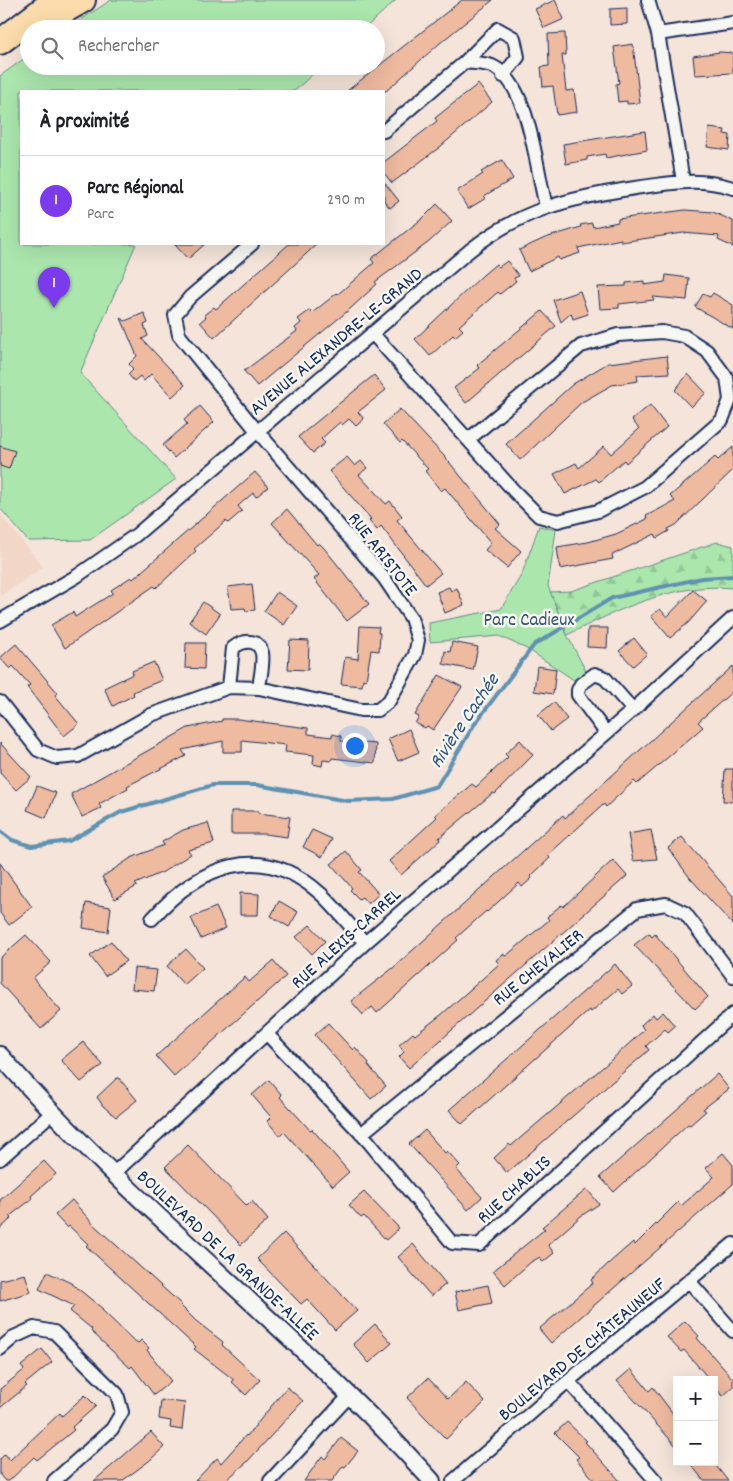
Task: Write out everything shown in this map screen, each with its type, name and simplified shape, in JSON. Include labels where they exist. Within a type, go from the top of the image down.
[{"type":"highway","points":[[29,20],[55,0]]},
{"type":"highway","points":[[49,20],[83,0]]},
{"type":"highway","points":[[0,42],[20,27]]},
{"type":"highway","points":[[0,48],[20,36]]},
{"type":"street","points":[[648,0],[658,34],[683,181]]},
{"type":"street","points":[[658,34],[733,23]]},
{"type":"street","points":[[385,130],[465,62],[498,29],[514,38],[518,57],[504,76]]},
{"type":"street","points":[[465,62],[492,66],[510,82],[530,126],[546,206]]},
{"type":"street","name":"AVENUE ALEXANDRE-LE-GRAND","points":[[0,620],[70,580],[118,549],[486,237],[512,221],[546,206],[578,197],[683,181],[712,182],[733,188]]},
{"type":"street","name":"RUE ARISTOTE","points":[[0,702],[38,750],[56,758],[78,756],[151,715],[229,687],[259,688],[361,710],[378,710],[389,701],[415,655],[418,640],[411,618],[384,578],[178,334],[175,314],[190,297],[251,245]]},
{"type":"street","points":[[372,333],[421,390],[469,439],[539,516],[558,521],[598,511],[645,486],[722,420],[730,400],[727,378],[707,351],[684,336],[662,332],[618,335],[581,346],[469,439]]},
{"type":"street","name":"RUE ALEXIS-CARREL","points":[[113,1174],[365,943],[634,710],[733,618]]},
{"type":"street","points":[[229,687],[233,648],[241,642],[249,642],[257,645],[262,653],[259,688]]},
{"type":"street","points":[[606,733],[578,695],[578,690],[586,680],[595,674],[605,678],[634,710]]},
{"type":"street","points":[[152,920],[170,898],[216,870],[239,864],[261,863],[290,872],[321,894],[365,943]]},
{"type":"street","name":"RUE CHEVALIER","points":[[361,1134],[637,909],[666,904],[685,913],[733,976]]},
{"type":"street","name":"RUE CHABLIS","points":[[267,1034],[361,1134],[452,1243],[479,1245],[733,1014]]},
{"type":"street","name":"BOULEVARD DE LA GRANDE-ALLÉE","points":[[0,1055],[52,1113],[113,1174],[351,1394],[432,1481]]},
{"type":"street","points":[[0,1159],[52,1113]]},
{"type":"street","name":"BOULEVARD DE CHÂTEAUNEUF","points":[[453,1481],[733,1244]]},
{"type":"street","points":[[689,1281],[733,1331]]},
{"type":"street","points":[[0,1349],[14,1337],[34,1328],[54,1332],[117,1394],[122,1412],[112,1429],[54,1481]]},
{"type":"street","points":[[568,1382],[656,1481]]},
{"type":"street","points":[[270,1481],[351,1394]]},
{"type":"shaded area","points":[[0,514],[43,567],[0,596]]},
{"type":"green space","points":[[111,0],[396,0],[374,20],[81,20]]},
{"type":"green space","points":[[20,62],[20,75],[312,75],[295,90],[20,90],[20,245],[136,245],[80,373],[176,479],[90,540],[28,541],[0,508],[0,76]]},
{"type":"green space","name":"Parc Cadieux","points":[[539,526],[556,530],[548,586],[567,635],[587,673],[580,684],[529,650],[499,636],[430,642],[429,623],[501,609],[522,574]]},
{"type":"green space","points":[[717,542],[733,546],[733,588],[689,589],[668,594],[606,616],[567,635],[550,592],[571,591]]},
{"type":"building","points":[[462,0],[493,0],[440,43],[386,91],[348,90],[367,75],[385,75],[385,61]]},
{"type":"building","points":[[555,0],[564,19],[544,28],[535,9]]},
{"type":"building","points":[[627,8],[627,24],[610,25],[610,9]]},
{"type":"building","points":[[565,33],[566,55],[562,55],[566,91],[574,90],[577,112],[557,115],[553,86],[543,87],[541,67],[549,66],[548,34]]},
{"type":"building","points":[[633,44],[640,103],[627,104],[627,101],[618,102],[616,84],[619,83],[614,47]]},
{"type":"building","points":[[720,52],[733,53],[733,73],[695,75],[693,56]]},
{"type":"building","points":[[478,84],[492,102],[440,147],[392,183],[385,174],[385,161],[437,121],[435,118]]},
{"type":"building","points":[[709,128],[725,130],[724,134],[730,135],[729,150],[707,147]]},
{"type":"building","points":[[645,131],[647,150],[606,158],[605,154],[587,157],[587,160],[566,164],[563,144]]},
{"type":"building","points":[[502,160],[513,179],[484,196],[486,198],[468,209],[457,191],[483,174],[481,172]]},
{"type":"building","points":[[385,183],[399,201],[390,208],[385,202]]},
{"type":"building","points":[[437,204],[452,221],[429,242],[375,282],[377,284],[350,309],[257,386],[244,371],[297,331],[295,328],[301,323],[298,319],[310,310],[312,313],[338,294],[374,263],[371,259],[423,218]]},
{"type":"building","points":[[685,210],[713,212],[733,221],[733,247],[718,240],[719,236],[683,233],[621,242],[621,239],[578,248],[580,253],[559,260],[558,257],[529,271],[519,250],[545,238],[581,227],[580,225],[592,223],[593,227],[618,222],[618,219]]},
{"type":"building","points":[[175,245],[204,245],[188,259]]},
{"type":"building","points":[[288,245],[316,245],[214,338],[200,322],[206,317],[204,315],[214,307],[216,309]]},
{"type":"building","points":[[507,261],[519,276],[514,278],[516,281],[500,294],[498,292],[459,326],[463,330],[455,337],[453,335],[430,356],[415,339],[484,274],[496,264],[499,267]]},
{"type":"building","points":[[666,275],[689,278],[687,300],[653,297],[654,300],[619,304],[619,308],[600,309],[598,287],[626,286],[626,283],[644,281],[644,285],[665,282]]},
{"type":"building","points":[[580,291],[588,314],[573,319],[571,313],[561,322],[553,300]]},
{"type":"building","points":[[713,293],[733,305],[733,329],[695,307],[703,294],[710,297]]},
{"type":"building","points":[[542,311],[556,326],[466,403],[454,388],[480,368],[477,365]]},
{"type":"building","points":[[144,313],[148,323],[144,325],[148,336],[142,339],[185,385],[172,397],[151,374],[144,381],[140,376],[134,381],[128,374],[133,369],[129,364],[137,356],[121,318],[125,321]]},
{"type":"building","points":[[667,356],[669,373],[637,375],[638,381],[612,385],[582,402],[520,460],[506,444],[573,384],[608,363]]},
{"type":"building","points":[[688,374],[706,393],[691,407],[675,390]]},
{"type":"building","points":[[374,375],[386,390],[358,412],[364,419],[356,426],[349,419],[342,425],[340,422],[321,439],[325,443],[313,453],[298,437]]},
{"type":"building","points":[[650,405],[667,427],[626,463],[624,460],[599,482],[596,479],[565,494],[554,474],[576,463],[579,468],[604,446],[611,454],[639,429],[632,420]]},
{"type":"building","points":[[200,406],[214,422],[174,458],[163,445],[187,424],[184,420]]},
{"type":"building","points":[[400,409],[445,457],[500,524],[495,528],[521,551],[507,568],[485,550],[491,543],[445,488],[441,491],[425,471],[428,469],[383,424]]},
{"type":"building","points":[[0,446],[15,451],[9,469],[0,466]]},
{"type":"building","points":[[733,447],[733,470],[676,525],[668,529],[669,531],[657,538],[655,534],[612,555],[613,559],[560,569],[557,547],[588,542],[616,534],[647,519],[646,516],[675,501],[670,496],[715,457],[718,460]]},
{"type":"building","points":[[347,457],[355,466],[361,461],[367,468],[359,475],[386,504],[390,501],[402,516],[397,520],[441,573],[426,585],[381,526],[377,530],[369,521],[371,519],[329,471]]},
{"type":"building","points":[[255,472],[268,487],[256,497],[253,493],[238,506],[242,511],[228,523],[226,521],[194,549],[196,551],[156,588],[154,586],[65,648],[51,625],[73,612],[75,617],[113,593],[111,590],[131,577],[133,579]]},
{"type":"building","points":[[287,509],[317,545],[319,543],[324,548],[369,604],[347,621],[314,579],[319,575],[272,523]]},
{"type":"building","points":[[252,584],[255,610],[246,611],[245,608],[231,609],[228,587]]},
{"type":"building","points":[[449,587],[451,591],[457,588],[464,605],[445,613],[437,592]]},
{"type":"building","points":[[693,590],[707,601],[689,622],[670,638],[651,616],[660,609],[667,617]]},
{"type":"building","points":[[277,592],[297,606],[284,625],[264,611]]},
{"type":"building","points":[[203,602],[220,614],[206,634],[189,622]]},
{"type":"building","points":[[360,626],[379,627],[379,651],[371,650],[366,680],[363,679],[362,686],[341,684],[345,657],[358,659]]},
{"type":"building","points":[[588,628],[608,628],[607,648],[587,647]]},
{"type":"building","points":[[634,638],[647,654],[633,666],[619,651]]},
{"type":"building","points":[[290,640],[309,641],[308,670],[288,669]]},
{"type":"building","points":[[452,642],[478,647],[473,670],[443,664],[445,651],[450,652]]},
{"type":"building","points":[[186,643],[205,643],[204,669],[185,668]]},
{"type":"building","points":[[16,644],[58,693],[55,695],[79,724],[64,736],[27,687],[30,685],[13,666],[10,669],[0,658]]},
{"type":"building","points":[[154,662],[162,680],[133,692],[134,695],[113,706],[104,688],[133,674],[132,671]]},
{"type":"building","points":[[537,666],[556,669],[553,694],[534,691]]},
{"type":"building","points":[[733,666],[733,691],[698,722],[703,727],[637,784],[634,781],[606,807],[604,804],[548,855],[550,858],[531,876],[532,878],[522,887],[519,883],[486,911],[456,938],[458,940],[377,1013],[372,1007],[363,1015],[351,1001],[393,968],[563,815],[565,818]]},
{"type":"building","points":[[439,675],[462,687],[433,730],[427,726],[425,728],[415,723],[419,717],[415,715]]},
{"type":"building","points":[[554,702],[567,719],[551,731],[538,715]]},
{"type":"building","points":[[222,719],[238,719],[308,728],[308,734],[332,737],[332,734],[341,736],[341,741],[376,744],[375,763],[332,758],[331,761],[323,760],[322,766],[313,764],[314,755],[285,752],[286,745],[242,740],[242,752],[223,752],[223,741],[182,750],[186,756],[127,786],[128,788],[99,804],[101,808],[82,817],[71,794],[188,728],[222,721]]},
{"type":"building","points":[[409,729],[419,752],[398,761],[388,739]]},
{"type":"building","points":[[520,740],[533,755],[495,794],[493,793],[439,838],[440,840],[401,875],[389,861],[437,817],[435,815],[472,784],[476,787],[508,757],[505,754]]},
{"type":"building","points":[[0,743],[31,777],[16,790],[0,773]]},
{"type":"building","points":[[725,769],[733,769],[733,801],[723,801]]},
{"type":"building","points":[[37,786],[56,793],[46,818],[27,810]]},
{"type":"building","points":[[231,811],[258,811],[258,813],[290,817],[287,837],[265,834],[231,834]]},
{"type":"building","points":[[208,823],[214,843],[188,850],[191,854],[163,872],[135,884],[137,886],[115,899],[102,877],[131,858],[164,845],[162,842],[183,830]]},
{"type":"building","points":[[312,830],[332,839],[322,857],[303,847]]},
{"type":"building","points":[[651,830],[657,859],[633,861],[628,834]]},
{"type":"building","points":[[682,837],[733,896],[733,925],[690,878],[668,848]]},
{"type":"building","points":[[346,851],[362,870],[359,872],[379,894],[368,904],[362,897],[359,899],[350,890],[352,888],[331,864]]},
{"type":"building","points":[[613,860],[627,876],[409,1068],[399,1057],[404,1052],[399,1045],[413,1033],[415,1035],[441,1015],[499,964],[496,960],[503,954],[506,956],[549,920],[547,917],[561,905],[563,907]]},
{"type":"building","points":[[0,863],[32,907],[9,925],[0,913]]},
{"type":"building","points":[[240,893],[259,894],[258,915],[240,915]]},
{"type":"building","points":[[279,901],[298,912],[289,927],[271,916]]},
{"type":"building","points":[[86,903],[111,907],[108,932],[83,928]]},
{"type":"building","points":[[216,907],[226,928],[201,939],[191,918]]},
{"type":"building","points":[[310,925],[325,941],[312,954],[296,937]]},
{"type":"building","points":[[649,933],[652,937],[655,934],[708,997],[695,1009],[634,945]]},
{"type":"building","points":[[26,935],[51,962],[33,978],[61,1011],[41,1029],[0,983],[0,958]]},
{"type":"building","points":[[111,941],[126,961],[105,976],[90,956]]},
{"type":"building","points":[[186,949],[203,968],[184,985],[167,966]]},
{"type":"building","points":[[273,961],[286,976],[174,1076],[156,1056],[245,977],[249,982]]},
{"type":"building","points":[[615,964],[632,986],[622,994],[618,989],[591,1012],[590,1010],[462,1124],[449,1110]]},
{"type":"building","points":[[134,968],[157,970],[154,991],[132,989]]},
{"type":"building","points":[[663,1012],[675,1026],[668,1032],[665,1029],[646,1046],[649,1050],[507,1173],[494,1158],[509,1144],[511,1146],[610,1061],[644,1030],[641,1025],[653,1014],[656,1018]]},
{"type":"building","points":[[328,1023],[353,1050],[355,1047],[386,1086],[371,1099],[315,1035]]},
{"type":"building","points":[[83,1042],[103,1065],[81,1082],[61,1060]]},
{"type":"building","points":[[717,1074],[729,1089],[703,1109],[706,1111],[690,1125],[688,1124],[614,1192],[600,1177]]},
{"type":"building","points":[[118,1077],[137,1100],[116,1117],[103,1106],[97,1097]]},
{"type":"building","points":[[269,1080],[282,1095],[280,1097],[310,1130],[312,1129],[349,1172],[333,1186],[284,1132],[280,1136],[267,1121],[271,1117],[252,1095]]},
{"type":"building","points":[[425,1130],[445,1153],[447,1151],[460,1165],[456,1169],[482,1197],[468,1210],[409,1144]]},
{"type":"building","points":[[188,1145],[247,1206],[252,1201],[268,1220],[241,1245],[165,1167]]},
{"type":"building","points":[[723,1153],[733,1165],[733,1184],[551,1343],[539,1329],[593,1283],[591,1280],[633,1242],[635,1245],[678,1202],[681,1206],[714,1177],[706,1168]]},
{"type":"building","points":[[44,1161],[56,1174],[31,1196],[32,1199],[10,1216],[12,1218],[0,1229],[0,1200]]},
{"type":"building","points":[[587,1189],[599,1204],[581,1216],[548,1245],[554,1253],[543,1262],[540,1257],[531,1262],[505,1285],[493,1271],[545,1229],[542,1227]]},
{"type":"building","points":[[364,1192],[399,1228],[386,1240],[364,1216],[361,1218],[349,1205]]},
{"type":"building","points":[[72,1200],[94,1225],[182,1305],[196,1321],[223,1342],[222,1345],[260,1380],[246,1395],[232,1382],[234,1380],[194,1349],[196,1347],[86,1246],[88,1244],[69,1226],[67,1228],[55,1215]]},
{"type":"building","points":[[284,1233],[357,1311],[335,1330],[307,1299],[301,1304],[257,1259]]},
{"type":"building","points":[[413,1244],[446,1284],[431,1296],[398,1257]]},
{"type":"building","points":[[47,1272],[71,1283],[103,1309],[132,1339],[138,1343],[141,1340],[149,1348],[147,1350],[171,1381],[154,1395],[132,1366],[130,1368],[91,1331],[92,1329],[70,1311],[74,1306],[39,1289]]},
{"type":"building","points":[[25,1274],[31,1292],[0,1301],[0,1280]]},
{"type":"building","points":[[488,1285],[492,1303],[459,1310],[455,1292]]},
{"type":"building","points":[[685,1321],[699,1336],[697,1338],[733,1379],[733,1387],[723,1396],[718,1390],[718,1376],[707,1376],[684,1350],[681,1352],[667,1337]]},
{"type":"building","points":[[375,1324],[392,1343],[369,1363],[353,1344]]},
{"type":"building","points":[[42,1349],[52,1362],[0,1408],[0,1389],[24,1370],[21,1366]]},
{"type":"building","points":[[631,1369],[649,1391],[653,1387],[673,1414],[673,1443],[617,1381]]},
{"type":"building","points":[[428,1378],[448,1399],[466,1382],[485,1402],[446,1439],[407,1398]]},
{"type":"building","points":[[287,1387],[303,1401],[246,1463],[225,1481],[195,1481],[217,1458],[221,1463],[247,1436]]},
{"type":"building","points":[[85,1395],[96,1406],[72,1427],[74,1430],[37,1460],[34,1457],[9,1481],[5,1481],[0,1475],[0,1459],[5,1454],[10,1460],[60,1413],[62,1416]]},
{"type":"building","points":[[161,1400],[185,1403],[182,1430],[170,1428],[171,1421],[159,1419]]},
{"type":"building","points":[[567,1422],[587,1441],[585,1442],[620,1481],[595,1481],[576,1459],[579,1457],[555,1433]]},
{"type":"building","points":[[151,1432],[164,1447],[149,1461],[122,1481],[94,1481]]},
{"type":"building","points":[[341,1438],[358,1451],[345,1467],[343,1466],[332,1481],[304,1481],[322,1456],[325,1459]]},
{"type":"building","points":[[692,1466],[716,1466],[728,1481],[704,1481]]},
{"type":"waterway","name":"Rivière Cachée","points":[[0,831],[12,840],[31,846],[69,841],[121,812],[213,785],[257,785],[348,801],[393,799],[437,786],[474,725],[534,645],[612,598],[702,578],[733,576]]},
{"type":"place","name":"Parc Régional","points":[[54,308]]}]
